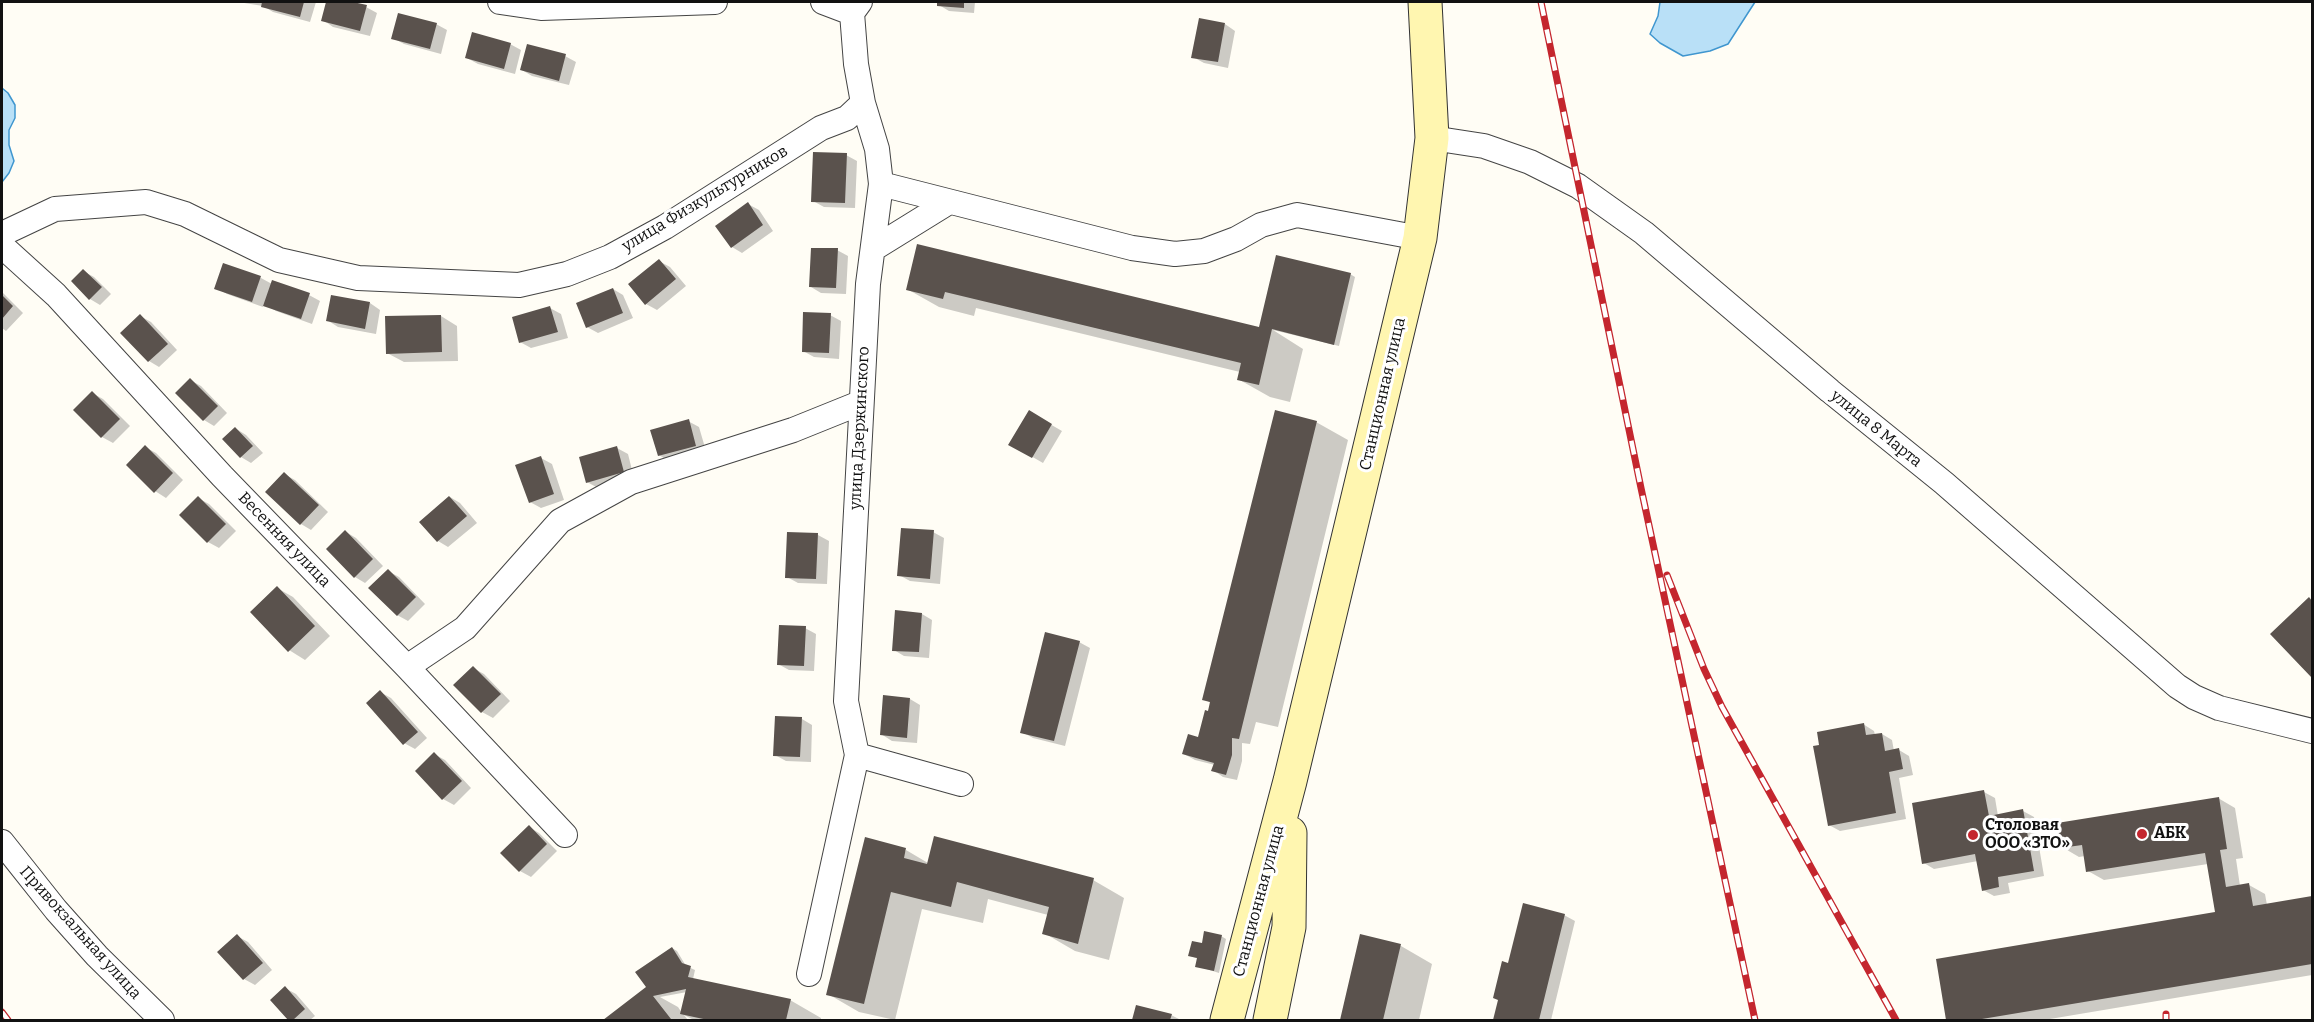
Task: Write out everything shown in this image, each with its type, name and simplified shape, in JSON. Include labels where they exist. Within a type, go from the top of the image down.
[{"type":"street","points":[[500,2],[541,8],[715,2]]},
{"type":"street","points":[[823,2],[856,7],[855,110]]},
{"type":"street","name":"Станционная улица","points":[[1227,1020],[1290,781],[1420,238],[1432,138],[1425,2]]},
{"type":"street","name":"улица Дзержинского","points":[[855,110],[871,132],[877,149],[881,184],[868,284],[846,701],[857,755]]},
{"type":"street","name":"улица Физкультурников","points":[[2,234],[55,208],[146,202],[185,214],[279,260],[335,273],[358,278],[519,285],[567,274],[610,257],[665,227],[821,128],[855,110]]},
{"type":"street","name":"улица 8 Марта","points":[[1432,138],[1484,146],[1557,174],[1587,192],[1644,233],[1830,392],[1960,496],[2177,686],[2194,697],[2219,708],[2313,732]]},
{"type":"street","points":[[881,184],[1132,248],[1174,254],[1204,251],[1236,239],[1262,225],[1297,215],[1420,238]]},
{"type":"street","points":[[873,249],[949,202]]},
{"type":"street","name":"Весенняя улица","points":[[2,246],[56,295],[222,476],[407,667],[565,835]]},
{"type":"street","points":[[407,667],[465,628],[560,521],[632,482],[793,430],[860,403]]},
{"type":"street","points":[[809,974],[857,755],[961,783]]},
{"type":"street","name":"Станционная улица","points":[[1269,1020],[1289,927],[1290,781]]},
{"type":"street","name":"Привокзальная улица","points":[[2,842],[56,910],[97,956],[162,1020]]},
{"type":"water","points":[[1660,2],[1755,2],[1728,44],[1710,51],[1683,56],[1660,43],[1650,34],[1658,16]]},
{"type":"water","points":[[2,88],[15,105],[15,118],[9,130],[9,145],[14,161],[2,182]]},
{"type":"building","points":[[262,2],[304,2],[300,17],[261,7]]},
{"type":"building","points":[[326,2],[353,2],[367,5],[360,31],[321,21]]},
{"type":"building","points":[[937,2],[964,2],[964,8],[937,6]]},
{"type":"building","points":[[398,13],[437,23],[430,49],[391,39]]},
{"type":"building","points":[[1199,18],[1225,23],[1218,62],[1191,58]]},
{"type":"building","points":[[472,32],[511,43],[504,69],[465,58]]},
{"type":"building","points":[[527,44],[566,54],[559,81],[520,70]]},
{"type":"building","points":[[813,152],[847,153],[845,203],[811,202]]},
{"type":"building","points":[[748,202],[763,225],[731,248],[715,226]]},
{"type":"building","points":[[917,244],[1259,327],[1276,255],[1351,273],[1334,345],[1272,329],[1259,385],[1237,380],[1241,363],[945,292],[943,299],[906,290]]},
{"type":"building","points":[[811,248],[838,248],[836,288],[809,287]]},
{"type":"building","points":[[659,259],[676,279],[645,305],[628,284]]},
{"type":"building","points":[[223,263],[261,276],[252,302],[214,289]]},
{"type":"building","points":[[83,269],[102,287],[89,300],[71,281]]},
{"type":"building","points":[[272,280],[310,293],[301,319],[263,306]]},
{"type":"building","points":[[613,288],[623,313],[586,328],[576,303]]},
{"type":"building","points":[[2,295],[13,306],[2,319]]},
{"type":"building","points":[[331,295],[370,302],[365,329],[326,321]]},
{"type":"building","points":[[550,306],[558,332],[519,343],[512,317]]},
{"type":"building","points":[[803,312],[831,313],[829,353],[802,352]]},
{"type":"building","points":[[140,314],[168,344],[148,362],[120,333]]},
{"type":"building","points":[[441,315],[442,352],[386,354],[385,316]]},
{"type":"building","points":[[190,378],[218,406],[203,421],[175,393]]},
{"type":"building","points":[[92,391],[120,419],[101,438],[73,410]]},
{"type":"building","points":[[1029,410],[1052,424],[1032,458],[1008,445]]},
{"type":"building","points":[[1275,410],[1317,421],[1239,739],[1232,738],[1232,755],[1226,775],[1211,771],[1214,763],[1182,754],[1188,734],[1198,737],[1205,710],[1208,711],[1210,702],[1202,700]]},
{"type":"building","points":[[689,419],[696,446],[658,456],[650,430]]},
{"type":"building","points":[[235,427],[253,446],[240,458],[222,439]]},
{"type":"building","points":[[145,445],[173,473],[154,493],[126,465]]},
{"type":"building","points":[[617,446],[624,472],[586,483],[579,457]]},
{"type":"building","points":[[541,456],[554,494],[529,503],[515,465]]},
{"type":"building","points":[[284,472],[319,505],[300,525],[265,492]]},
{"type":"building","points":[[198,496],[226,524],[207,543],[179,515]]},
{"type":"building","points":[[449,496],[467,516],[437,542],[419,522]]},
{"type":"building","points":[[901,528],[934,530],[930,579],[897,576]]},
{"type":"building","points":[[345,530],[373,559],[354,578],[326,549]]},
{"type":"building","points":[[787,532],[818,533],[816,579],[785,578]]},
{"type":"building","points":[[388,569],[416,597],[397,616],[368,588]]},
{"type":"building","points":[[277,586],[315,626],[288,652],[250,612]]},
{"type":"building","points":[[2309,597],[2312,601],[2312,678],[2270,634]]},
{"type":"building","points":[[895,610],[922,613],[919,652],[892,651]]},
{"type":"building","points":[[779,625],[806,626],[804,666],[777,665]]},
{"type":"building","points":[[1045,632],[1080,641],[1054,741],[1020,733]]},
{"type":"building","points":[[473,666],[501,694],[481,713],[453,685]]},
{"type":"building","points":[[380,690],[418,732],[403,745],[366,703]]},
{"type":"building","points":[[883,695],[910,698],[907,738],[880,735]]},
{"type":"building","points":[[775,716],[802,717],[800,757],[773,756]]},
{"type":"building","points":[[1864,723],[1866,735],[1882,733],[1885,751],[1899,748],[1903,769],[1889,772],[1896,813],[1828,826],[1813,746],[1819,745],[1817,732]]},
{"type":"building","points":[[434,752],[462,781],[442,800],[415,771]]},
{"type":"building","name":"Столовая ООО «ЗТО»","points":[[1984,790],[1989,816],[2023,809],[2034,871],[1998,877],[1999,887],[1982,891],[1975,854],[1922,864],[1912,803]]},
{"type":"building","points":[[2219,797],[2227,849],[2220,850],[2226,887],[2249,883],[2253,906],[2312,896],[2312,964],[1976,1020],[1946,1020],[1936,959],[2215,912],[2205,853],[2086,872],[2082,845],[2061,848],[2057,823]]},
{"type":"building","points":[[529,825],[547,844],[519,872],[500,853]]},
{"type":"building","points":[[934,836],[1094,878],[1078,944],[1042,934],[1049,907],[957,882],[951,907],[891,892],[864,1004],[826,995],[865,837],[906,848],[904,858],[927,864]]},
{"type":"building","points":[[1523,903],[1565,914],[1539,1020],[1493,1020],[1498,1000],[1493,998],[1502,961],[1508,963]]},
{"type":"building","points":[[1204,931],[1222,935],[1214,971],[1195,967],[1197,958],[1188,956],[1192,941],[1202,943]]},
{"type":"building","points":[[237,934],[263,963],[243,980],[217,952]]},
{"type":"building","points":[[1360,934],[1401,944],[1383,1020],[1340,1020]]},
{"type":"building","points":[[672,947],[682,963],[691,966],[688,977],[791,999],[786,1020],[708,1020],[680,1014],[686,989],[653,996],[671,1019],[603,1020],[646,987],[635,972]]},
{"type":"building","points":[[285,986],[305,1009],[293,1020],[288,1020],[270,1000]]},
{"type":"building","points":[[1136,1005],[1172,1014],[1170,1020],[1132,1020]]},
{"type":"railway","points":[[1541,2],[1641,488],[1755,1020]]},
{"type":"railway","points":[[1667,575],[1704,669],[1722,707],[1896,1020]]},
{"type":"railway","points":[[2,1012],[8,1020]]},
{"type":"railway","points":[[2166,1014],[2166,1020]]},
{"type":"place","name":"АБК","points":[[2142,834]]},
{"type":"place","name":"Столовая ООО «ЗТО»","points":[[1973,835]]}]
